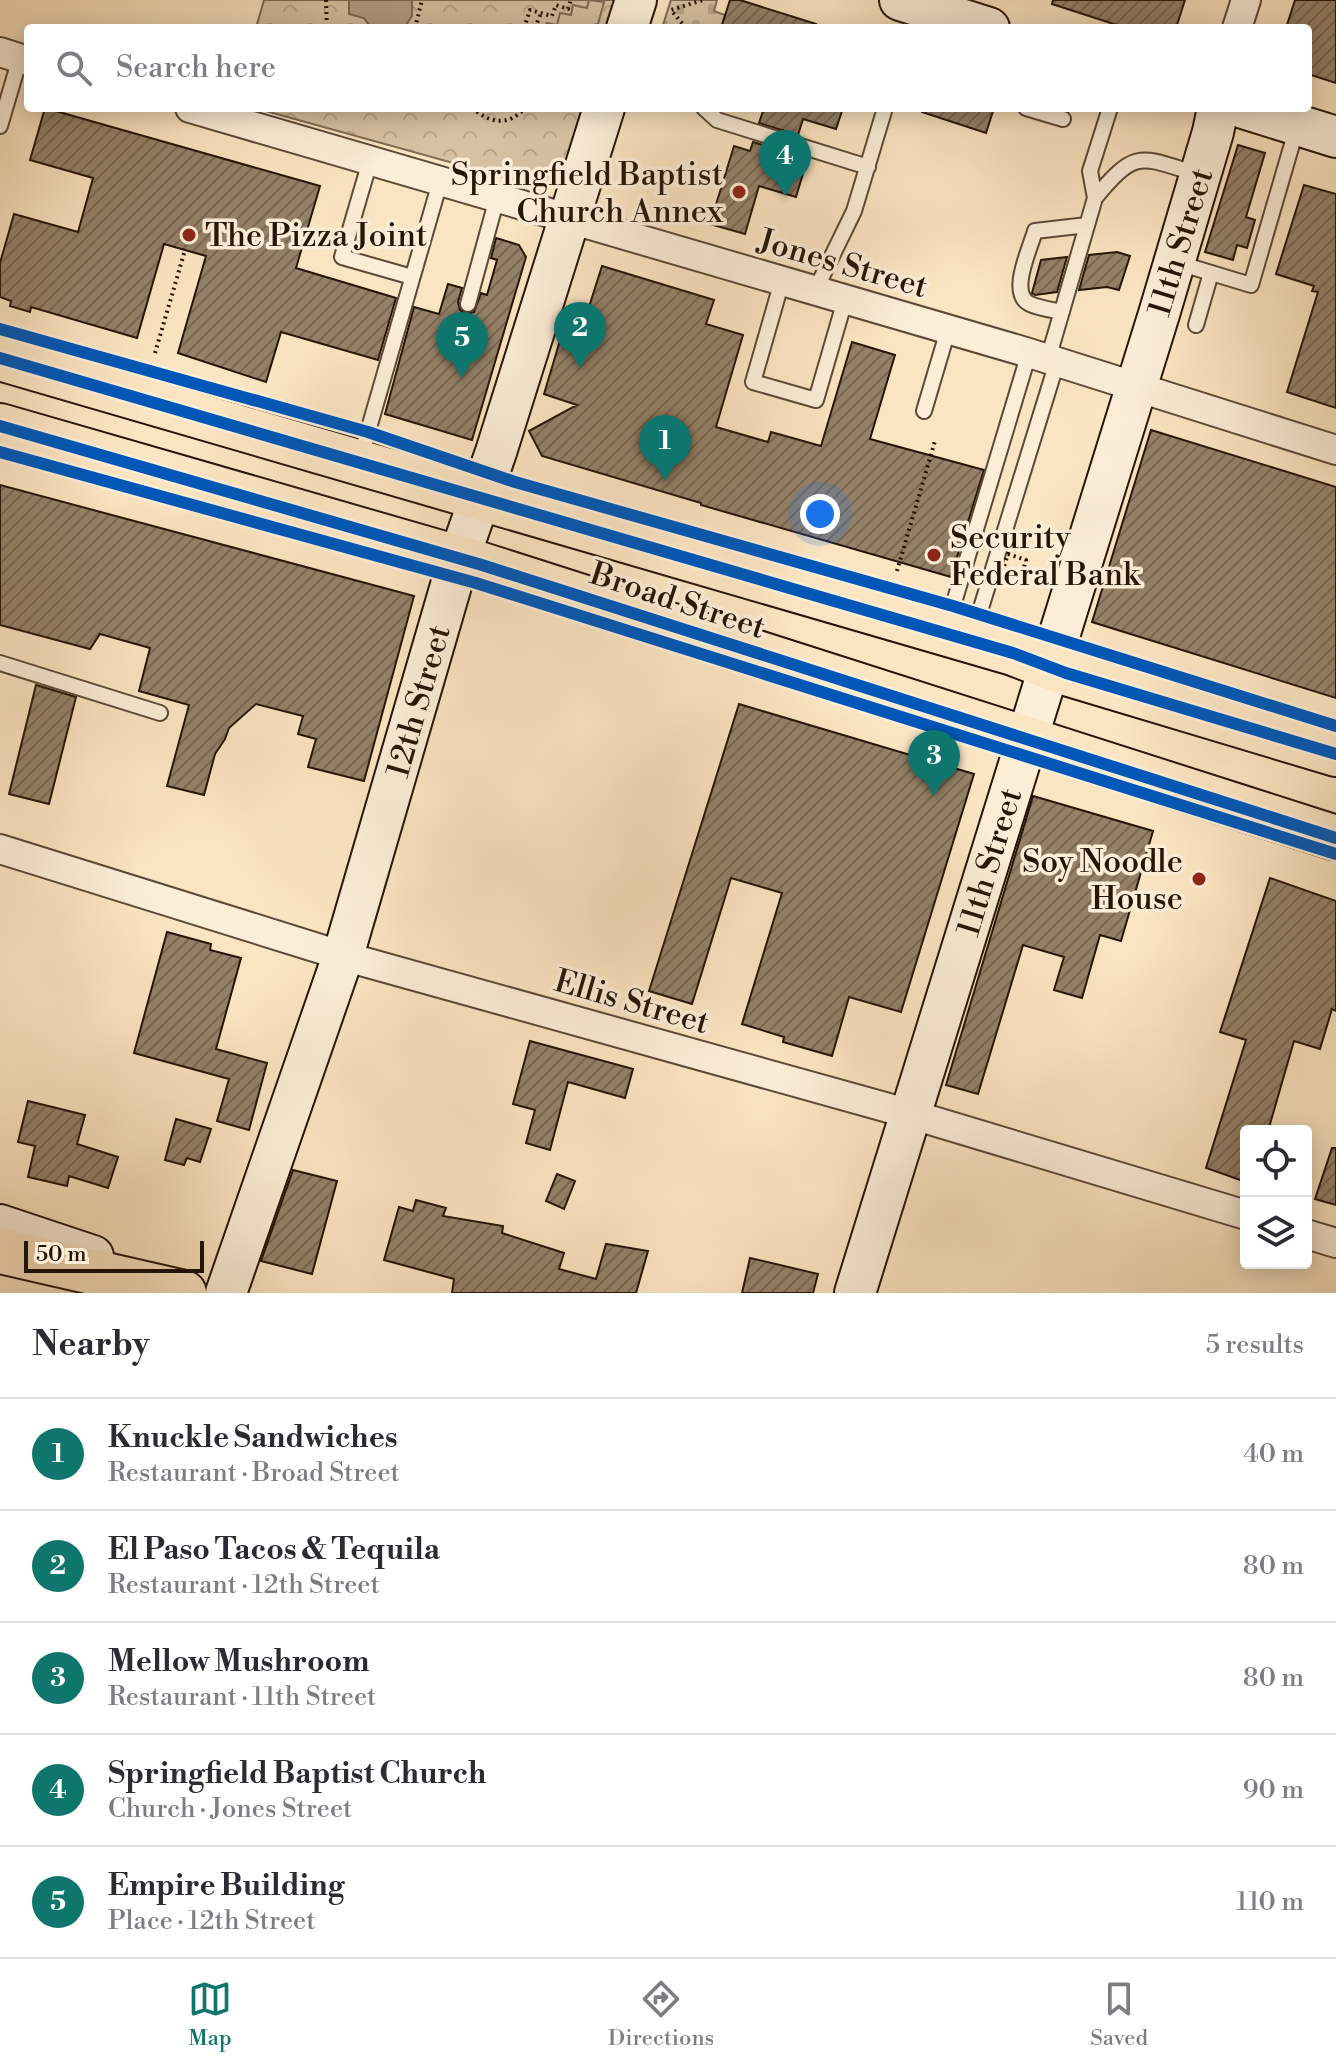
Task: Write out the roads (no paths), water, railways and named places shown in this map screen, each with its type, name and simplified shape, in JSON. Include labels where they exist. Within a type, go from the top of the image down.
[{"type":"main road","points":[[628,24],[636,0]]},
{"type":"main road","points":[[900,0],[963,24]]},
{"type":"main road","name":"12th Street","points":[[226,1293],[343,956],[459,558],[603,112]]},
{"type":"main road","name":"11th Street","points":[[855,1293],[1136,386],[1193,268],[1200,175],[1217,112]]},
{"type":"main road","points":[[1256,112],[1336,137]]},
{"type":"main road","name":"Broad Street","points":[[0,358],[958,638],[1336,754]]},
{"type":"main road","points":[[12,429],[42,370]]},
{"type":"main road","name":"Broad Street","points":[[12,429],[459,558],[1336,838]]},
{"type":"main road","points":[[0,1225],[198,1293]]},
{"type":"main road","points":[[0,1251],[184,1293]]},
{"type":"street","points":[[1238,24],[1246,0]]},
{"type":"street","name":"Jones Street","points":[[204,112],[1045,358],[1336,450]]},
{"type":"street","name":"Ellis Street","points":[[0,849],[343,956],[910,1114],[1240,1213]]},
{"type":"street","points":[[1312,1236],[1336,1243]]},
{"type":"lane","points":[[0,126],[16,57]]},
{"type":"lane","points":[[708,112],[717,120],[868,167]]},
{"type":"lane","points":[[815,291],[854,211],[884,112]]},
{"type":"lane","points":[[1039,112],[1063,119]]},
{"type":"lane","points":[[1095,198],[1090,171],[1109,112]]},
{"type":"lane","points":[[1196,325],[1193,268],[1251,285],[1297,125]]},
{"type":"lane","points":[[958,638],[1095,198],[1123,167],[1133,161],[1146,160],[1200,175]]},
{"type":"lane","points":[[370,161],[342,257],[412,277]]},
{"type":"lane","points":[[358,464],[440,182]]},
{"type":"lane","points":[[468,304],[497,198]]},
{"type":"lane","points":[[1062,312],[1022,299],[1020,280],[1035,231],[1087,225]]},
{"type":"lane","points":[[782,281],[753,382],[816,400],[845,300]]},
{"type":"lane","points":[[924,411],[948,330]]},
{"type":"lane","points":[[958,638],[1045,358]]},
{"type":"lane","points":[[0,663],[160,713]]},
{"type":"place","name":"Springfield Baptist Church Annex","points":[[739,192]]},
{"type":"place","name":"Springfield Baptist Church","points":[[785,196]]},
{"type":"place","name":"The Pizza Joint","points":[[189,235]]},
{"type":"place","name":"El Paso Tacos & Tequila","points":[[580,368]]},
{"type":"place","name":"Empire Building","points":[[462,378]]},
{"type":"place","name":"Knuckle Sandwiches","points":[[665,481]]},
{"type":"place","name":"Security Federal Bank","points":[[934,555]]},
{"type":"place","name":"Mellow Mushroom","points":[[934,796]]},
{"type":"place","name":"Soy Noodle House","points":[[1199,879]]}]
